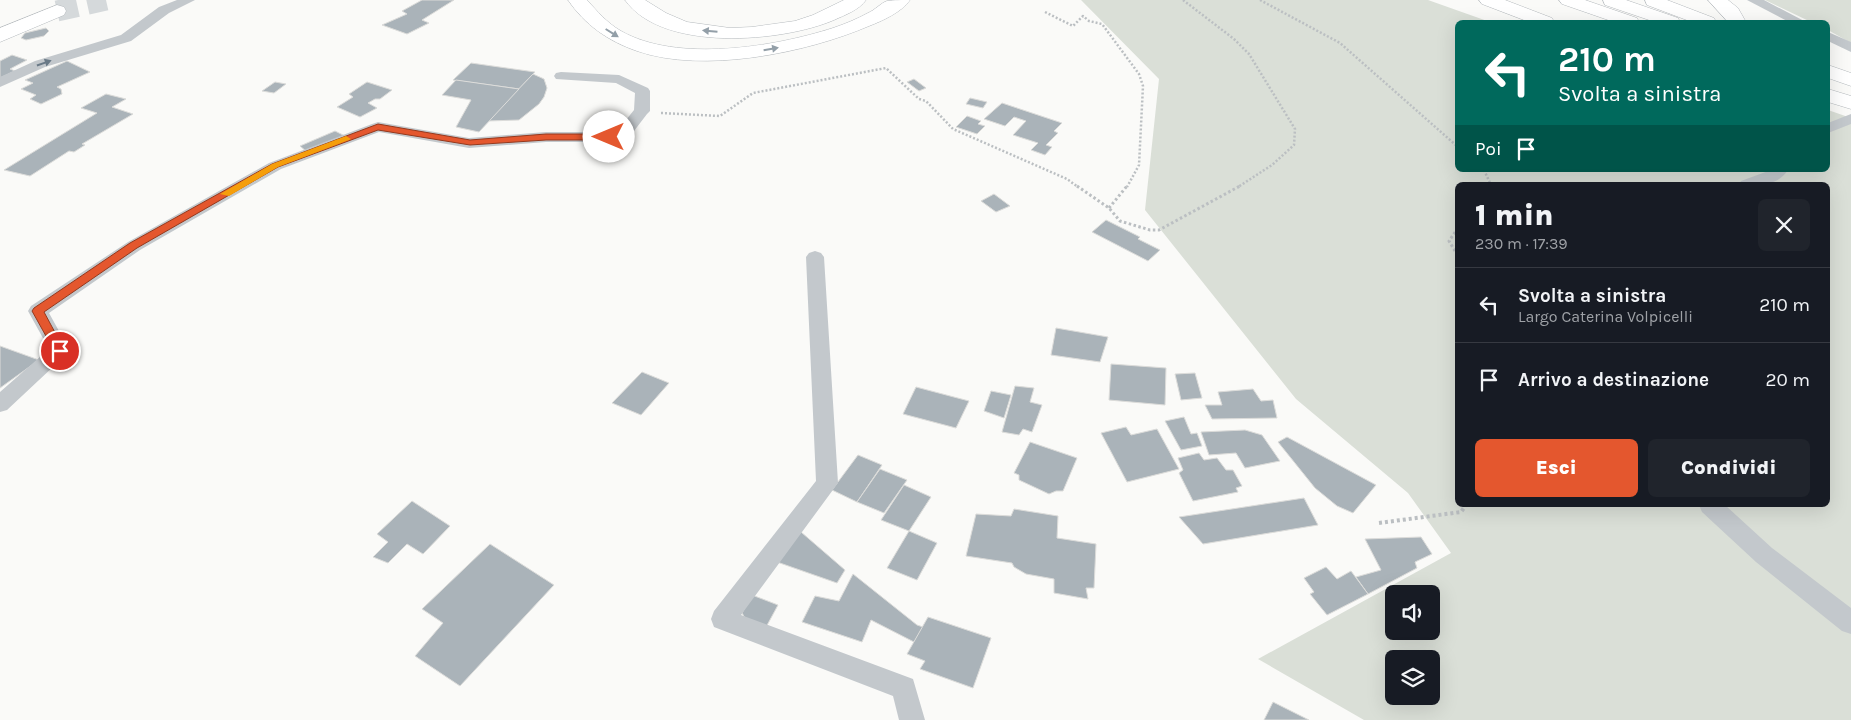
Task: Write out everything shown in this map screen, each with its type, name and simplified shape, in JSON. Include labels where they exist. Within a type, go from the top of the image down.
[{"type":"highway","points":[[577,0],[600,25],[617,37],[648,47],[679,52],[719,54],[752,52],[795,44],[834,33],[866,21],[902,0]]},
{"type":"highway","points":[[634,0],[668,22],[688,28],[734,33],[788,28],[812,22],[846,8],[857,0]]},
{"type":"highway","points":[[1506,0],[1556,20]]},
{"type":"highway","points":[[1568,0],[1624,20]]},
{"type":"highway","points":[[1610,0],[1665,20]]},
{"type":"highway","points":[[1651,0],[1702,20]]},
{"type":"highway","points":[[1717,0],[1737,20]]},
{"type":"highway","points":[[1726,0],[1735,9],[1738,20]]},
{"type":"highway","points":[[1480,2],[1518,20]]},
{"type":"highway","points":[[1480,2],[1539,20]]},
{"type":"highway","points":[[0,36],[16,27],[57,11]]},
{"type":"highway","points":[[1830,75],[1851,80]]},
{"type":"highway","points":[[1830,76],[1851,89]]},
{"type":"highway","points":[[1830,96],[1851,103]]},
{"type":"highway","points":[[1830,105],[1851,112]]},
{"type":"street","points":[[0,83],[40,64],[126,38],[164,10],[188,0]]},
{"type":"street","points":[[1754,0],[1795,20]]},
{"type":"street","points":[[1830,37],[1851,48]]},
{"type":"street","points":[[0,404],[60,351],[38,311],[134,246],[275,166],[378,127],[470,143],[546,137],[609,137],[628,128],[640,114],[642,91],[619,79],[561,76]]},
{"type":"street","points":[[1830,127],[1851,119]]},
{"type":"street","points":[[1756,182],[1774,176],[1778,172]]},
{"type":"street","points":[[815,257],[827,482],[723,619],[904,688],[912,720]]},
{"type":"street","points":[[1712,507],[1764,555],[1851,623]]},
{"type":"path","points":[[640,114],[720,116],[728,113],[743,98],[753,93],[886,68],[919,99],[926,101],[953,129],[1067,179],[1109,208],[1120,221],[1134,227],[1159,230],[1232,191],[1272,165],[1294,145],[1296,129],[1242,46],[1225,30],[1194,12],[1183,0]]},
{"type":"path","points":[[1260,0],[1340,43],[1455,144]]},
{"type":"path","points":[[1045,12],[1073,26],[1083,16],[1089,21],[1102,24],[1139,74],[1143,86],[1139,165],[1130,182],[1109,208]]},
{"type":"path","points":[[1455,232],[1449,241],[1455,251]]},
{"type":"path","points":[[1379,523],[1461,512],[1465,507]]},
{"type":"shaded area","points":[[1081,0],[1428,0],[1484,20],[1455,20],[1455,172],[1830,172],[1830,111],[1851,118],[1851,720],[1364,720],[1258,659],[1385,589],[1385,640],[1440,640],[1440,585],[1393,585],[1451,553],[1408,493],[1296,399],[1145,210],[1159,79]]},
{"type":"shaded area","points":[[1765,0],[1851,0],[1851,43],[1830,31],[1830,20],[1807,20]]},
{"type":"building","points":[[422,0],[454,0],[422,20],[429,23],[407,34],[382,25],[407,14],[402,11]]},
{"type":"building","points":[[46,28],[49,31],[44,36],[26,40],[21,38],[25,33]]},
{"type":"building","points":[[12,55],[27,60],[10,69],[15,71],[0,78],[0,61]]},
{"type":"building","points":[[67,61],[90,72],[57,87],[61,89],[62,94],[41,104],[30,99],[36,95],[21,89],[33,83],[25,80]]},
{"type":"building","points":[[471,63],[535,72],[519,89],[453,80]]},
{"type":"building","points":[[533,74],[544,79],[547,88],[539,104],[519,120],[488,121]]},
{"type":"building","points":[[914,79],[926,88],[919,91],[907,82]]},
{"type":"building","points":[[456,80],[519,89],[479,132],[456,127],[471,100],[442,95]]},
{"type":"building","points":[[275,82],[286,84],[274,93],[262,91]]},
{"type":"building","points":[[367,82],[392,90],[380,99],[375,99],[368,103],[377,108],[360,117],[337,107],[353,97],[349,94]]},
{"type":"building","points":[[106,94],[126,99],[112,107],[133,114],[82,144],[85,145],[74,152],[69,151],[30,176],[4,170],[97,113],[81,108]]},
{"type":"building","points":[[970,98],[987,102],[983,108],[966,104]]},
{"type":"building","points":[[1002,103],[1062,123],[1054,131],[1058,133],[1046,145],[1052,147],[1045,155],[1031,150],[1038,143],[1013,135],[1026,121],[1014,117],[1005,126],[984,119]]},
{"type":"building","points":[[967,116],[981,121],[978,124],[985,126],[977,134],[956,127]]},
{"type":"building","points":[[335,131],[345,136],[307,152],[300,146]]},
{"type":"building","points":[[994,194],[1010,206],[996,212],[981,201]]},
{"type":"building","points":[[1106,220],[1140,237],[1138,239],[1160,250],[1148,261],[1092,232]]},
{"type":"building","points":[[1056,328],[1108,337],[1100,362],[1051,355]]},
{"type":"building","points":[[0,346],[39,360],[0,388]]},
{"type":"building","points":[[1111,364],[1166,368],[1165,405],[1109,400]]},
{"type":"building","points":[[642,372],[669,383],[641,415],[612,403]]},
{"type":"building","points":[[1195,373],[1202,398],[1181,400],[1175,374]]},
{"type":"building","points":[[1015,386],[1034,388],[1030,402],[1042,405],[1032,432],[1023,429],[1019,435],[1002,432]]},
{"type":"building","points":[[916,387],[969,401],[956,428],[903,414]]},
{"type":"building","points":[[1253,389],[1261,401],[1273,400],[1277,418],[1212,419],[1205,405],[1222,405],[1218,392]]},
{"type":"building","points":[[991,391],[1011,395],[1004,418],[984,411]]},
{"type":"building","points":[[1184,417],[1191,434],[1197,433],[1202,446],[1181,450],[1165,421]]},
{"type":"building","points":[[1126,427],[1131,435],[1157,429],[1179,469],[1127,482],[1101,433]]},
{"type":"building","points":[[1245,430],[1262,435],[1280,461],[1245,468],[1236,453],[1209,455],[1201,432]]},
{"type":"building","points":[[1287,437],[1376,485],[1353,513],[1337,506],[1315,488],[1278,442]]},
{"type":"building","points":[[1030,442],[1077,458],[1063,491],[1049,494],[1019,480],[1019,475],[1014,473]]},
{"type":"building","points":[[1199,453],[1204,460],[1217,458],[1226,470],[1233,470],[1242,486],[1236,488],[1238,492],[1193,501],[1179,473],[1183,470],[1178,458]]},
{"type":"building","points":[[858,455],[882,465],[857,502],[832,490]]},
{"type":"building","points":[[880,469],[907,480],[884,513],[857,502]]},
{"type":"building","points":[[904,485],[931,497],[909,531],[881,520]]},
{"type":"building","points":[[1304,498],[1318,525],[1203,544],[1179,517]]},
{"type":"building","points":[[412,501],[450,526],[423,554],[407,544],[388,563],[373,557],[388,542],[377,534]]},
{"type":"building","points":[[1014,509],[1058,516],[1057,538],[1096,544],[1094,588],[1086,588],[1088,599],[1054,593],[1054,579],[1026,574],[1014,567],[1012,563],[966,556],[976,514],[1011,516]]},
{"type":"building","points":[[909,531],[937,543],[917,580],[887,568]]},
{"type":"building","points":[[801,532],[845,570],[837,583],[777,562]]},
{"type":"building","points":[[1421,537],[1432,554],[1415,562],[1417,568],[1368,594],[1356,577],[1381,570],[1365,539]]},
{"type":"building","points":[[490,544],[554,585],[460,686],[415,656],[443,623],[422,609]]},
{"type":"building","points":[[1326,567],[1337,579],[1351,571],[1368,594],[1327,615],[1310,594],[1314,592],[1304,578]]},
{"type":"building","points":[[853,574],[917,625],[923,627],[914,642],[871,620],[862,642],[802,622],[815,596],[839,601]]},
{"type":"building","points":[[752,595],[778,605],[765,629],[745,618],[742,613]]},
{"type":"building","points":[[928,617],[991,638],[973,688],[920,669],[925,661],[907,654]]},
{"type":"building","points":[[1273,702],[1309,720],[1264,720]]},
{"type":"tunnel","points":[[57,11],[106,0]]},
{"type":"slow traffic","points":[[225,194],[275,166],[346,139]]},
{"type":"route","points":[[60,351],[38,311],[134,246],[275,166],[378,127],[470,143],[546,137],[609,137]]}]
